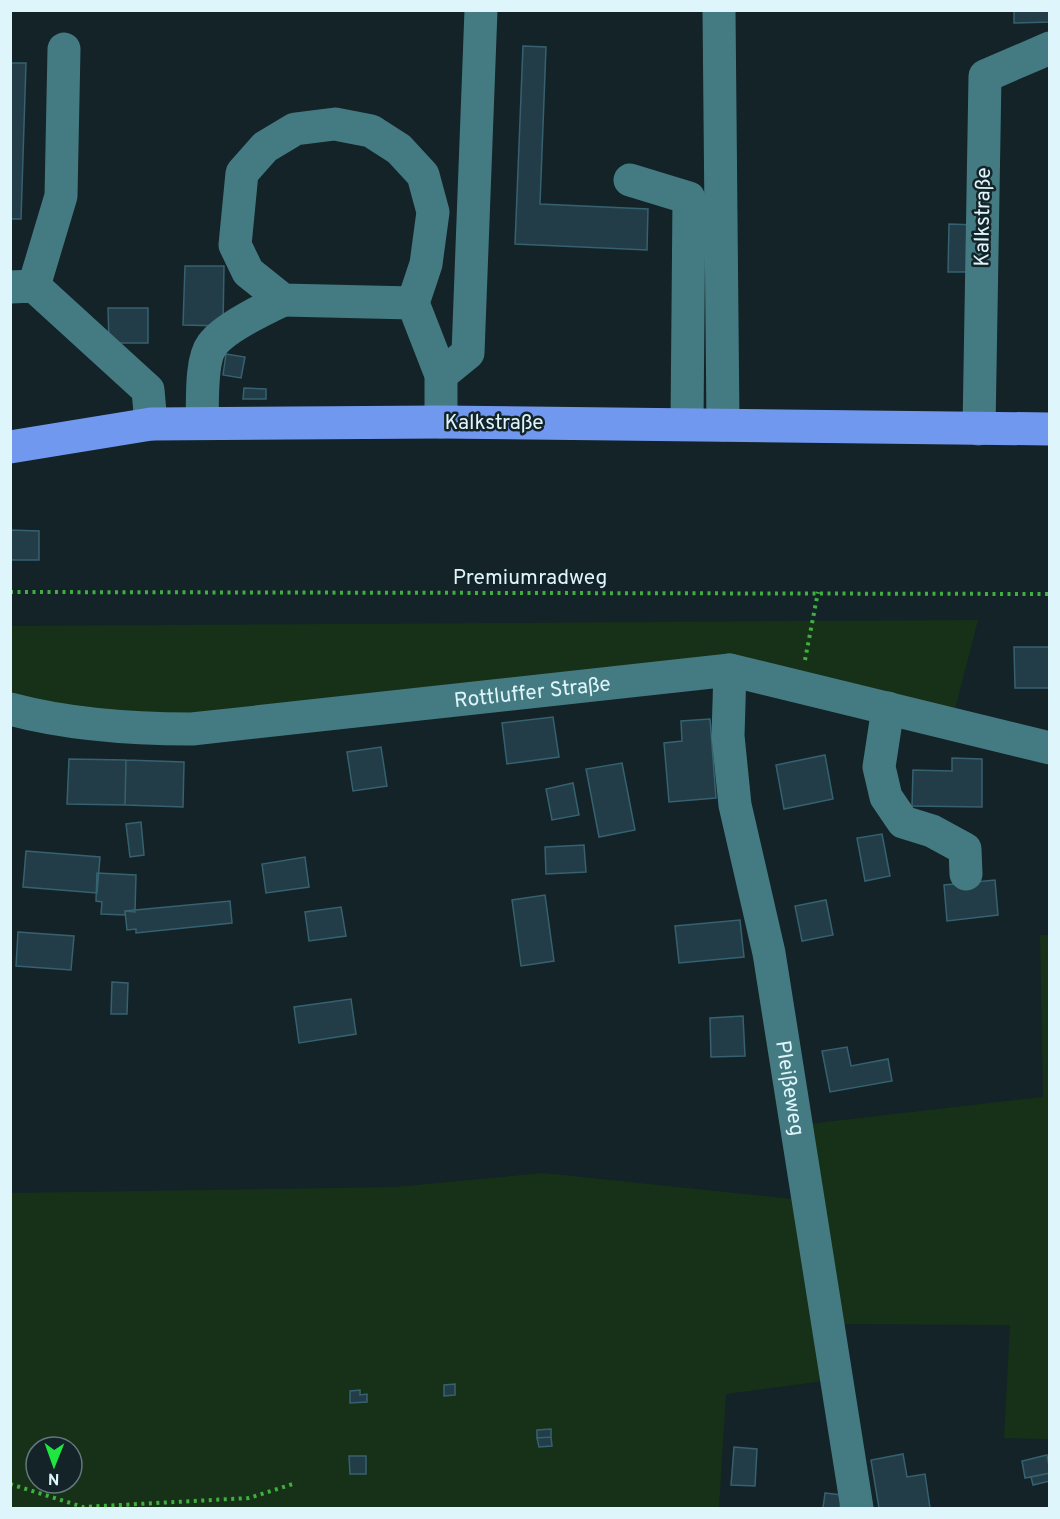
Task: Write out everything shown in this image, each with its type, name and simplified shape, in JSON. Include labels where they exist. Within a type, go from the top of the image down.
[{"type":"main road","name":"Kalkstraße","points":[[10,447],[151,424],[202,423],[687,423],[1050,429]]},
{"type":"street","points":[[441,375],[468,353],[481,10]]},
{"type":"street","points":[[719,10],[723,424]]},
{"type":"street","name":"Kalkstraße","points":[[979,429],[985,76],[1050,48]]},
{"type":"street","points":[[64,49],[61,196],[22,287],[148,390],[151,424]]},
{"type":"street","points":[[283,300],[248,272],[235,245],[242,173],[265,147],[295,129],[335,124],[372,131],[399,149],[423,175],[433,212],[426,264],[413,303],[441,375],[441,422]]},
{"type":"street","points":[[630,180],[689,198],[687,423]]},
{"type":"street","points":[[202,423],[206,360],[212,345],[251,315],[283,300],[413,303]]},
{"type":"street","name":"Rottluffer Straße","points":[[10,709],[36,716],[125,729],[192,729],[730,670],[1050,748]]},
{"type":"street","name":"Pleißeweg","points":[[730,670],[728,736],[735,805],[769,953],[857,1509]]},
{"type":"street","points":[[888,708],[879,767],[886,797],[903,822],[933,831],[965,849],[966,874]]},
{"type":"path","name":"Premiumradweg","points":[[10,592],[1050,594]]},
{"type":"path","points":[[798,686],[808,651],[818,592]]},
{"type":"path","points":[[10,1484],[83,1506],[249,1498],[296,1483]]},
{"type":"green space","points":[[978,620],[953,717],[733,661],[191,716],[126,716],[39,702],[11,693],[10,626]]},
{"type":"green space","points":[[1040,935],[1049,935],[1049,1439],[1004,1438],[1010,1325],[839,1324],[808,1124],[1043,1097]]},
{"type":"green space","points":[[543,1173],[803,1200],[831,1380],[726,1394],[719,1508],[11,1508],[10,1193],[396,1187]]},
{"type":"building","points":[[1014,10],[1050,10],[1050,22],[1014,23]]},
{"type":"building","points":[[523,46],[546,47],[540,204],[648,209],[647,250],[515,244]]},
{"type":"building","points":[[10,63],[26,63],[21,219],[10,219]]},
{"type":"building","points":[[949,224],[977,225],[977,272],[948,272]]},
{"type":"building","points":[[185,266],[224,266],[223,326],[183,325]]},
{"type":"building","points":[[108,308],[148,308],[148,343],[109,343]]},
{"type":"building","points":[[226,354],[245,357],[241,378],[223,375]]},
{"type":"building","points":[[244,388],[266,389],[266,399],[243,399]]},
{"type":"building","points":[[10,530],[39,531],[39,560],[10,560]]},
{"type":"building","points":[[1014,647],[1050,647],[1050,688],[1015,688]]},
{"type":"building","points":[[553,717],[559,757],[507,764],[502,723]]},
{"type":"building","points":[[710,719],[716,798],[669,802],[664,743],[682,741],[681,721]]},
{"type":"building","points":[[381,747],[387,786],[353,791],[347,752]]},
{"type":"building","points":[[825,755],[833,799],[784,809],[776,765]]},
{"type":"building","points":[[952,758],[982,759],[982,807],[912,806],[913,770],[952,771]]},
{"type":"building","points":[[69,759],[126,760],[125,805],[67,804]]},
{"type":"building","points":[[126,760],[184,762],[183,807],[125,805]]},
{"type":"building","points":[[622,763],[635,830],[599,837],[586,769]]},
{"type":"building","points":[[573,783],[579,815],[552,820],[546,789]]},
{"type":"building","points":[[141,822],[144,855],[130,857],[126,824]]},
{"type":"building","points":[[882,834],[890,876],[865,881],[857,838]]},
{"type":"building","points":[[584,845],[586,872],[546,874],[545,847]]},
{"type":"building","points":[[26,851],[100,857],[97,893],[23,887]]},
{"type":"building","points":[[305,857],[309,887],[266,893],[262,864]]},
{"type":"building","points":[[97,873],[136,875],[135,912],[125,911],[125,915],[101,914],[102,902],[96,901]]},
{"type":"building","points":[[995,880],[998,915],[947,921],[944,885]]},
{"type":"building","points":[[545,895],[554,961],[521,966],[512,900]]},
{"type":"building","points":[[826,900],[833,935],[802,941],[795,906]]},
{"type":"building","points":[[230,901],[232,923],[136,933],[136,929],[127,930],[125,911]]},
{"type":"building","points":[[341,907],[346,936],[309,941],[305,912]]},
{"type":"building","points":[[740,920],[744,957],[679,963],[675,926]]},
{"type":"building","points":[[18,932],[74,936],[71,970],[16,966]]},
{"type":"building","points":[[112,982],[128,983],[127,1014],[111,1014]]},
{"type":"building","points":[[351,999],[356,1034],[299,1043],[294,1007]]},
{"type":"building","points":[[743,1016],[745,1056],[711,1057],[710,1018]]},
{"type":"building","points":[[847,1047],[851,1066],[888,1059],[892,1081],[830,1092],[822,1051]]},
{"type":"building","points":[[455,1384],[455,1395],[444,1396],[444,1385]]},
{"type":"building","points":[[360,1390],[360,1395],[367,1394],[367,1402],[350,1403],[350,1391]]},
{"type":"building","points":[[551,1429],[551,1437],[537,1438],[537,1430]]},
{"type":"building","points":[[551,1437],[552,1446],[539,1447],[537,1438]]},
{"type":"building","points":[[734,1447],[757,1449],[755,1486],[731,1485]]},
{"type":"building","points":[[903,1454],[907,1477],[925,1474],[930,1508],[879,1508],[871,1460]]},
{"type":"building","points":[[1047,1455],[1050,1473],[1025,1478],[1022,1461]]},
{"type":"building","points":[[349,1456],[366,1456],[366,1474],[350,1474]]},
{"type":"building","points":[[1050,1473],[1050,1481],[1033,1485],[1031,1477]]},
{"type":"building","points":[[825,1493],[842,1495],[840,1508],[823,1508]]}]
